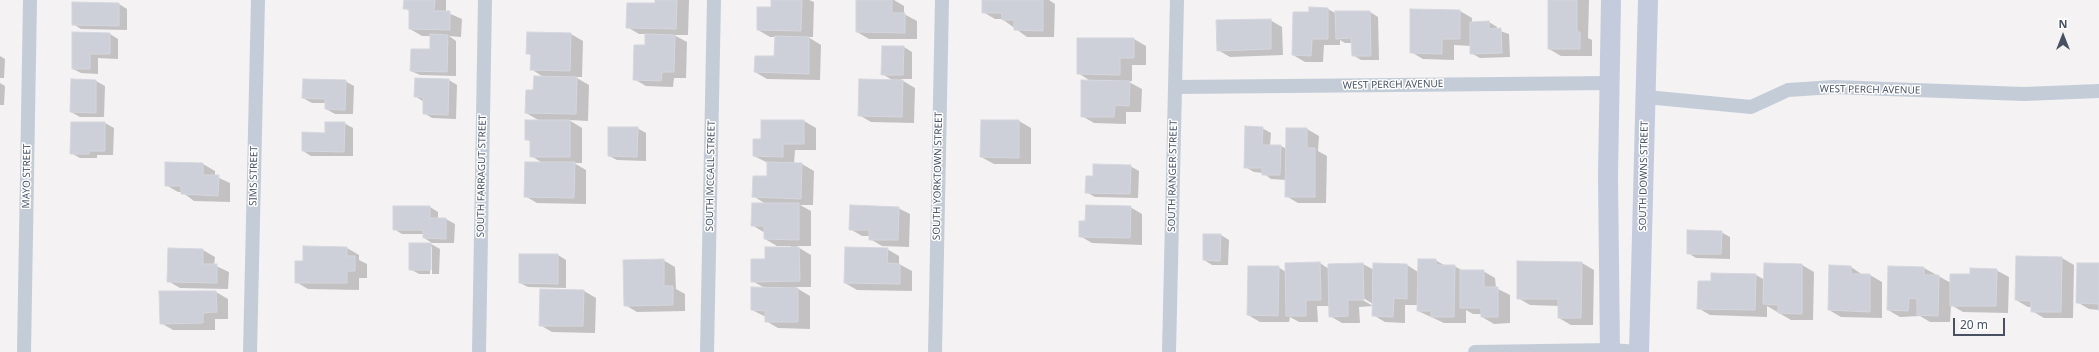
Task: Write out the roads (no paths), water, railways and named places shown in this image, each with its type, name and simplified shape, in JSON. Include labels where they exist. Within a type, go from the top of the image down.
[{"type":"main road","points":[[1610,351],[1608,176],[1611,83],[1611,0]]},
{"type":"main road","name":"SOUTH DOWNS STREET","points":[[1639,352],[1648,0]]},
{"type":"street","name":"MAYO STREET","points":[[24,352],[30,0]]},
{"type":"street","name":"SIMS STREET","points":[[250,352],[258,0]]},
{"type":"street","name":"SOUTH FARRAGUT STREET","points":[[479,352],[485,0]]},
{"type":"street","name":"SOUTH MCCALL STREET","points":[[707,352],[714,0]]},
{"type":"street","name":"SOUTH YORKTOWN STREET","points":[[935,352],[942,0]]},
{"type":"street","name":"SOUTH RANGER STREET","points":[[1170,352],[1177,0]]},
{"type":"street","name":"WEST PERCH AVENUE","points":[[1176,87],[1611,83]]},
{"type":"street","name":"WEST PERCH AVENUE","points":[[1646,97],[1751,107],[1788,90],[1834,87],[2024,94],[2099,91]]},
{"type":"street","points":[[1475,352],[1639,352]]}]
